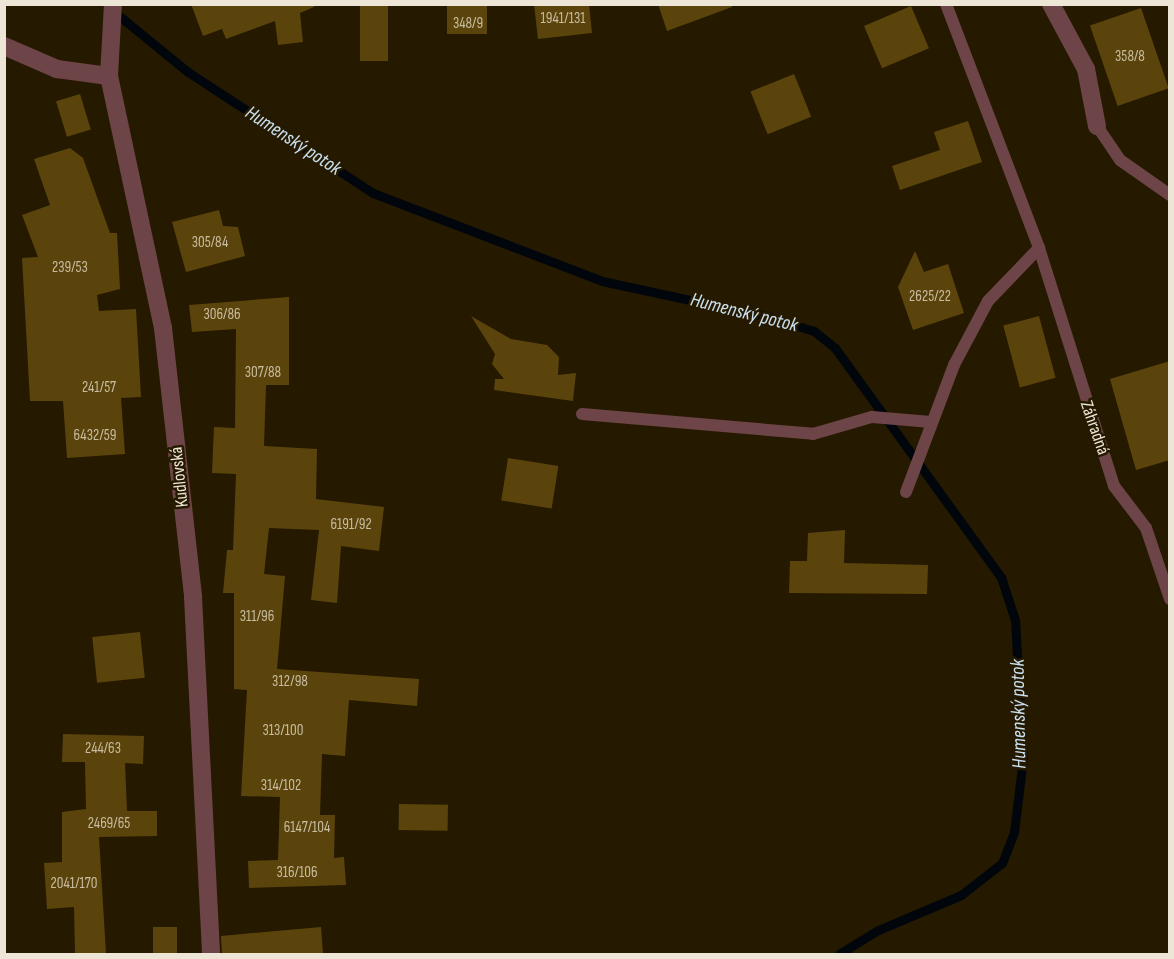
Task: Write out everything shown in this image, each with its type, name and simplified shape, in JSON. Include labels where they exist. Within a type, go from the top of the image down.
[{"type":"street","name":"Kudlovská","points":[[113,4],[109,76],[163,328],[193,597],[212,954]]},
{"type":"street","points":[[1051,4],[1086,69],[1097,126]]},
{"type":"street","points":[[4,46],[57,69],[109,76]]},
{"type":"lane","name":"Záhradná","points":[[946,4],[1039,248],[1094,432],[1114,486],[1146,528],[1170,599]]},
{"type":"lane","points":[[1097,126],[1120,160],[1170,195]]},
{"type":"lane","points":[[907,488],[923,439],[988,301],[1039,248]]},
{"type":"lane","points":[[582,414],[813,434],[872,417],[908,418],[931,422]]},
{"type":"building","points":[[191,4],[313,4],[314,7],[300,13],[303,42],[278,45],[275,21],[226,39],[222,29],[203,36]]},
{"type":"building","points":[[360,4],[388,4],[388,61],[360,61]]},
{"type":"building","points":[[447,4],[487,4],[487,34],[447,34]]},
{"type":"building","points":[[534,4],[589,4],[592,33],[538,39]]},
{"type":"building","points":[[658,4],[732,4],[732,7],[667,31]]},
{"type":"building","points":[[911,6],[929,48],[882,68],[864,26]]},
{"type":"building","points":[[1141,8],[1169,88],[1118,106],[1090,26]]},
{"type":"building","points":[[794,74],[811,117],[768,134],[750,92]]},
{"type":"building","points":[[80,94],[91,129],[67,137],[56,101]]},
{"type":"building","points":[[968,121],[982,162],[900,190],[892,166],[940,150],[934,132]]},
{"type":"building","points":[[70,148],[83,158],[110,233],[117,233],[120,289],[97,295],[99,311],[136,309],[141,397],[121,398],[125,454],[67,458],[63,401],[30,401],[22,258],[38,257],[22,215],[50,205],[34,159]]},
{"type":"building","points":[[219,210],[223,226],[238,227],[245,256],[186,272],[172,222]]},
{"type":"building","points":[[915,251],[924,272],[948,264],[964,313],[913,330],[898,287]]},
{"type":"building","points":[[289,297],[289,385],[266,385],[264,446],[317,449],[316,499],[384,507],[379,551],[341,546],[337,603],[311,600],[319,530],[269,528],[264,574],[285,576],[277,669],[419,679],[417,706],[349,700],[345,756],[322,754],[320,815],[335,815],[334,858],[344,857],[346,885],[249,888],[248,861],[278,860],[280,797],[241,796],[247,690],[234,689],[234,593],[223,593],[227,550],[233,550],[236,474],[212,473],[214,427],[235,428],[236,329],[192,332],[189,305]]},
{"type":"building","points":[[471,316],[511,339],[547,345],[559,357],[558,375],[576,373],[573,401],[494,390],[495,379],[504,379],[492,364],[495,354]]},
{"type":"building","points":[[1039,316],[1056,378],[1020,387],[1003,326]]},
{"type":"building","points":[[1170,361],[1170,460],[1136,470],[1110,379]]},
{"type":"building","points":[[508,458],[558,466],[552,508],[501,500]]},
{"type":"building","points":[[845,530],[844,563],[928,565],[927,594],[789,593],[790,561],[807,561],[808,533]]},
{"type":"building","points":[[140,632],[145,678],[97,683],[92,637]]},
{"type":"building","points":[[63,734],[144,736],[143,764],[125,763],[127,811],[157,811],[157,836],[99,837],[106,954],[75,954],[74,907],[47,909],[44,863],[62,862],[62,812],[86,809],[85,762],[62,762]]},
{"type":"building","points":[[399,804],[448,805],[448,831],[399,830]]},
{"type":"building","points":[[153,927],[177,927],[177,954],[153,954]]},
{"type":"building","points":[[321,927],[323,954],[222,954],[221,936]]},
{"type":"waterway","name":"Humenský potok","points":[[112,10],[188,72],[373,193],[602,281],[773,318],[814,331],[835,348],[1001,577],[1015,620],[1023,758],[1014,832],[1002,863],[961,895],[878,930],[839,954]]}]
